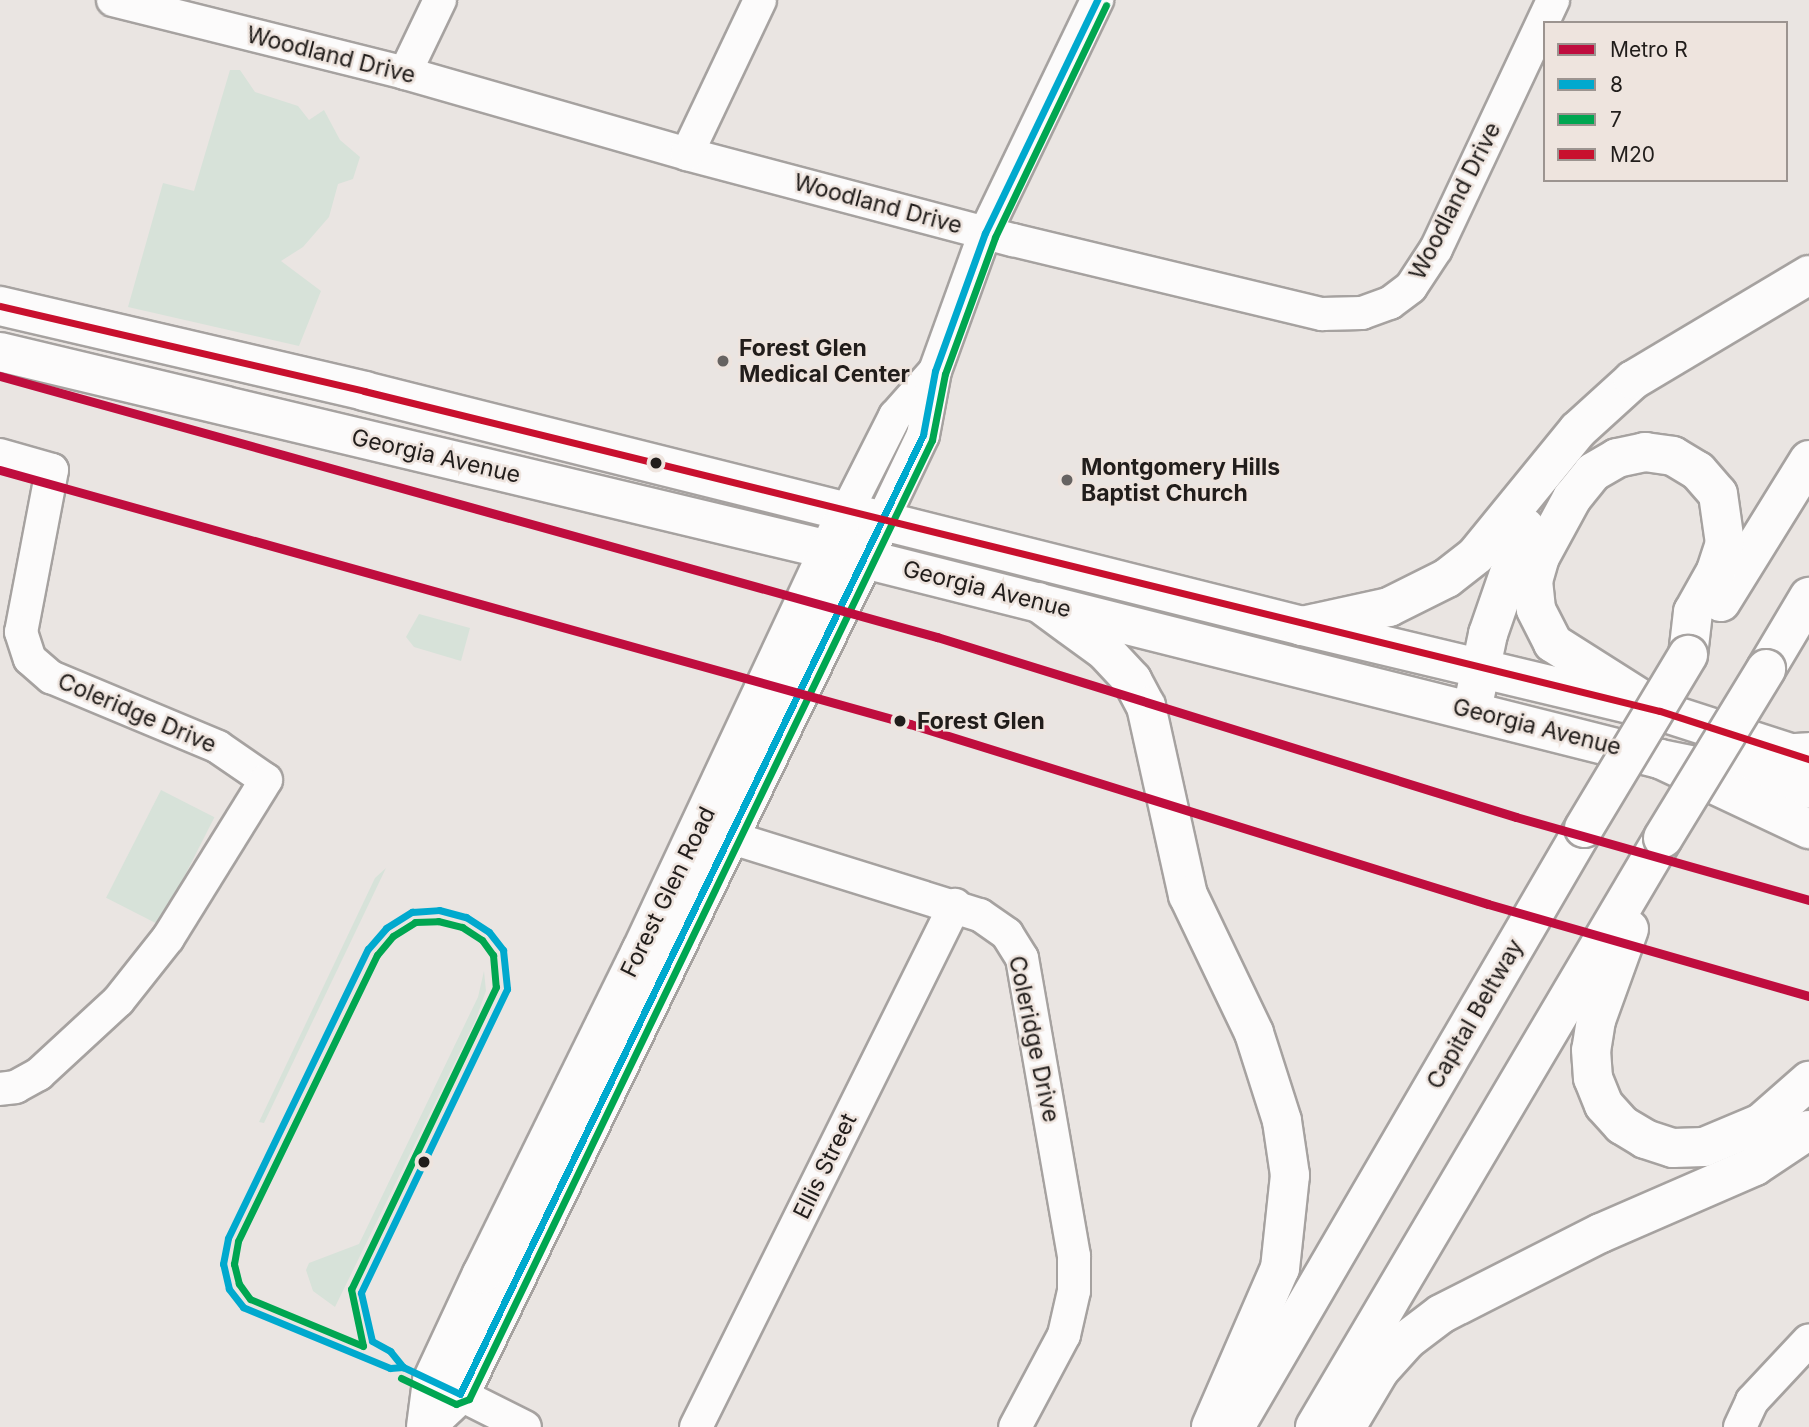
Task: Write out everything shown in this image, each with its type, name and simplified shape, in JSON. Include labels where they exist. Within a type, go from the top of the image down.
[{"type":"main road","points":[[1302,626],[1389,607],[1447,578],[1476,555],[1578,430],[1633,380],[1673,353],[1809,275]]},
{"type":"main road","name":"Georgia Avenue","points":[[0,306],[364,391],[1302,626],[1660,711],[1805,755]]},
{"type":"main road","name":"Georgia Avenue","points":[[0,352],[847,554],[1660,759],[1809,789]]},
{"type":"main road","points":[[1472,710],[1480,668],[1523,531],[1578,430]]},
{"type":"main road","points":[[1660,711],[1553,643],[1536,609],[1533,581],[1540,557],[1572,498],[1593,472],[1617,458],[1645,452],[1673,456],[1698,471],[1718,494],[1725,543],[1716,571],[1693,612],[1688,654]]},
{"type":"main road","name":"Capital Beltway","points":[[1235,1427],[1584,828],[1809,460]]},
{"type":"main road","name":"Forest Glen Road","points":[[446,1388],[864,517]]},
{"type":"main road","name":"Forest Glen Road","points":[[426,1426],[729,837],[847,554]]},
{"type":"main road","points":[[1315,1427],[1662,838],[1809,597]]},
{"type":"main road","points":[[1038,602],[1105,651],[1132,680],[1146,706],[1188,895],[1254,1033],[1282,1121],[1290,1175],[1280,1268],[1211,1427]]},
{"type":"main road","points":[[1766,669],[1809,642]]},
{"type":"main road","points":[[1660,759],[1809,829]]},
{"type":"main road","points":[[1662,838],[1596,1020],[1593,1078],[1604,1105],[1645,1139],[1674,1148],[1704,1147],[1761,1123],[1809,1081]]},
{"type":"main road","points":[[1346,1427],[1380,1370],[1408,1339],[1441,1314],[1601,1233],[1755,1166],[1809,1130]]},
{"type":"street","points":[[405,73],[440,0]]},
{"type":"street","points":[[687,154],[760,0]]},
{"type":"street","name":"Forest Glen Road","points":[[864,517],[895,416],[935,371],[985,233],[1097,0]]},
{"type":"street","name":"Woodland Drive","points":[[1543,21],[1553,0]]},
{"type":"street","name":"Woodland Drive","points":[[121,1],[405,73],[687,154],[985,233],[1322,314],[1362,313],[1390,303],[1411,287],[1436,249],[1543,21]]},
{"type":"street","name":"Coleridge Drive","points":[[0,455],[52,470],[21,632],[30,659],[51,677],[218,747],[266,780],[169,938],[118,1000],[39,1074],[16,1087],[0,1089]]},
{"type":"street","name":"Coleridge Drive","points":[[729,837],[980,915],[1007,934],[1022,958],[1074,1256],[1074,1291],[1064,1335],[1015,1427]]},
{"type":"street","name":"Ellis Street","points":[[696,1427],[954,905]]},
{"type":"street","points":[[1740,1427],[1752,1401],[1809,1339]]},
{"type":"street","points":[[446,1388],[525,1427]]},
{"type":"shaded area","points":[[230,70],[240,70],[255,92],[298,106],[309,120],[324,110],[340,140],[360,157],[353,179],[338,184],[329,217],[303,247],[281,261],[321,291],[299,346],[128,307],[163,183],[194,191]]},
{"type":"shaded area","points":[[419,614],[470,628],[461,661],[414,647],[406,637]]},
{"type":"shaded area","points":[[161,790],[214,817],[160,925],[106,898]]},
{"type":"shaded area","points":[[386,868],[264,1123],[259,1122],[375,878]]},
{"type":"shaded area","points":[[484,971],[486,991],[476,1019],[335,1307],[313,1291],[306,1270],[309,1263],[359,1244],[478,997]]},
{"type":"metro line","name":"R","points":[[0,376],[937,637],[1516,817],[1809,900]]},
{"type":"metro line","name":"R","points":[[0,470],[910,724],[1488,904],[1809,996]]},
{"type":"transit line","name":"8","points":[[403,1367],[460,1394],[923,435],[935,371],[985,233],[1097,0]]},
{"type":"transit line","name":"7","points":[[401,1378],[456,1404],[469,1399],[932,440],[945,374],[995,237],[1106,5]]},
{"type":"transit line","name":"M20","points":[[0,306],[364,391],[1660,711],[1809,759]]},
{"type":"transit line","name":"8","points":[[439,910],[466,917],[489,932],[503,950],[507,989],[361,1293],[372,1341],[390,1351],[403,1367],[390,1368],[243,1307],[229,1289],[223,1264],[228,1238],[368,949],[386,928],[412,912],[439,910]]},
{"type":"transit line","name":"7","points":[[438,921],[462,927],[482,940],[493,955],[496,987],[351,1289],[363,1346],[250,1299],[239,1284],[234,1264],[238,1241],[377,955],[393,936],[415,922],[438,921]]},
{"type":"place","name":"Forest Glen Medical Center","points":[[723,361]]},
{"type":"place","name":"Montgomery Hills Baptist Church","points":[[1067,480]]},
{"type":"place","name":"Forest Glen","points":[[900,721]]}]
